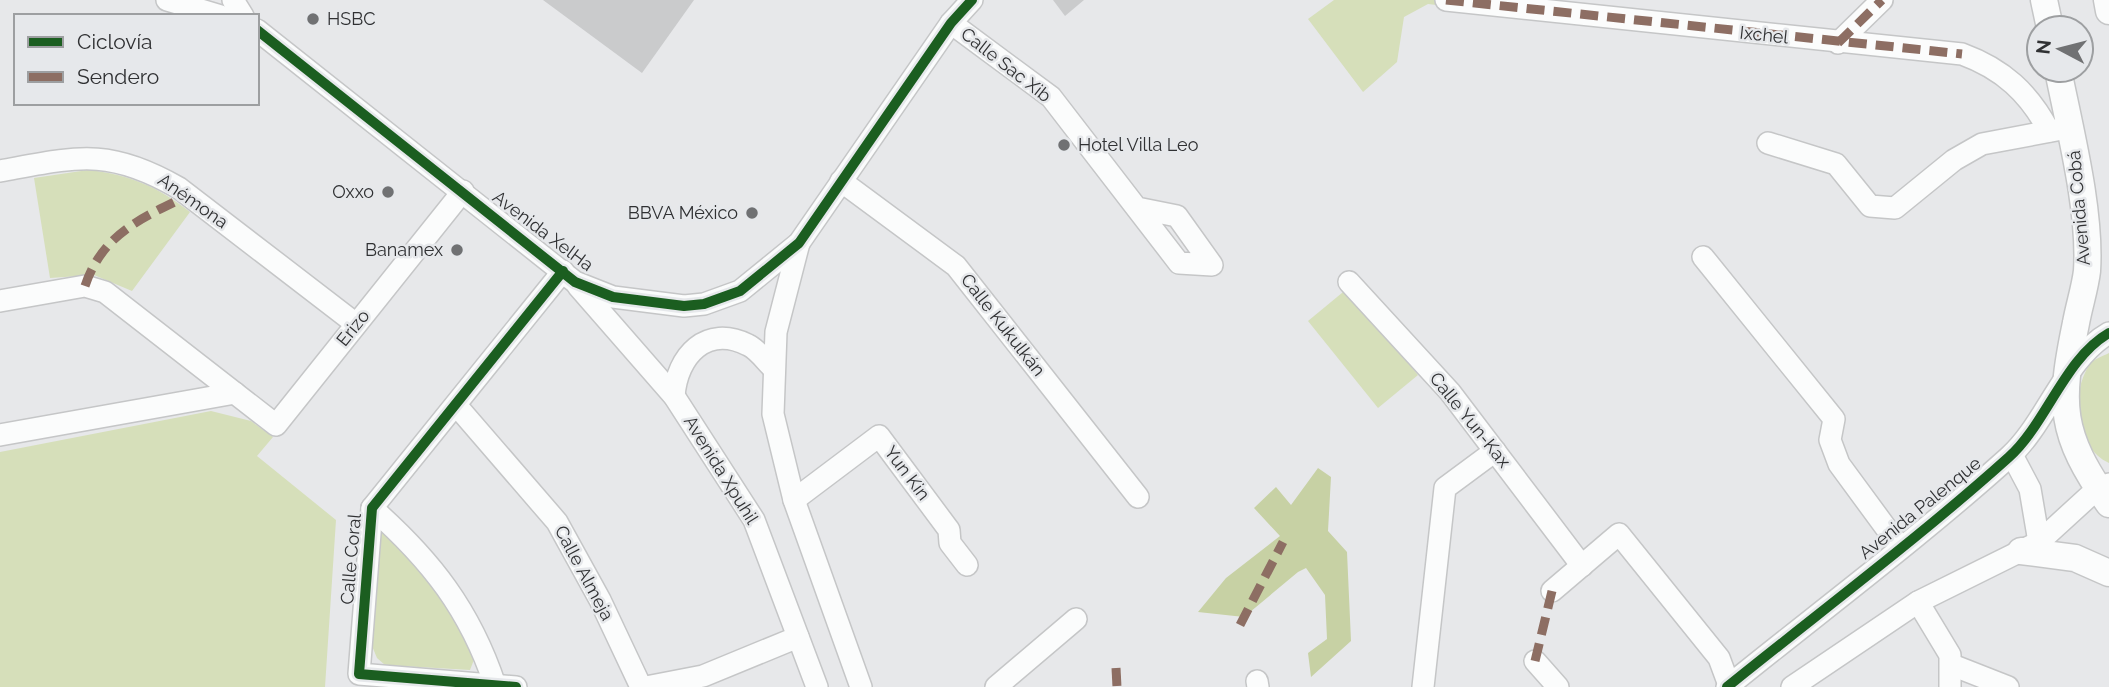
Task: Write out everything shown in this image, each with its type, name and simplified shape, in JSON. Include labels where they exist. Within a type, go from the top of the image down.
[{"type":"main road","points":[[2106,0],[2109,11]]},
{"type":"main road","name":"Avenida Cobá","points":[[2059,84],[2060,129],[2082,197],[2087,270],[2064,382],[2066,413],[2072,437],[2105,492]]},
{"type":"main road","points":[[2030,546],[2075,558],[2109,573]]},
{"type":"street","points":[[167,0],[214,14]]},
{"type":"street","name":"Avenida XelHa","points":[[259,32],[569,277],[613,298],[650,304],[704,304],[740,291],[799,243],[951,23],[972,0]]},
{"type":"street","name":"Ixchel","points":[[1446,0],[1962,54],[1987,64],[2018,86],[2060,129]]},
{"type":"street","points":[[1838,43],[1882,0]]},
{"type":"street","name":"Calle Sac Xib","points":[[951,23],[1051,97],[1137,208]]},
{"type":"street","points":[[1768,143],[1836,164],[1870,206],[1895,208],[1954,160],[1982,144],[2060,129]]},
{"type":"street","name":"Anémona","points":[[0,171],[84,157],[123,161],[148,170],[179,188],[356,324]]},
{"type":"street","name":"Calle Kukulkán","points":[[841,181],[956,266],[1138,497]]},
{"type":"street","name":"Erizo","points":[[0,302],[85,286],[105,292],[276,425],[463,191]]},
{"type":"street","points":[[799,243],[776,332],[772,367],[773,414],[794,500],[861,687]]},
{"type":"street","points":[[1703,257],[1834,419],[1830,440],[1839,464],[1900,547]]},
{"type":"street","name":"Avenida Xpuhil","points":[[569,277],[674,396],[754,520],[817,687]]},
{"type":"street","name":"Calle Coral","points":[[506,686],[359,674],[372,508],[456,405],[569,277]]},
{"type":"street","name":"Calle Yun-Kax","points":[[1349,282],[1450,392],[1582,566]]},
{"type":"street","name":"Avenida Palenque","points":[[1728,686],[2012,455],[2064,382],[2099,338],[2109,332]]},
{"type":"street","points":[[674,396],[675,376],[681,362],[691,350],[709,341],[732,340],[750,345],[772,367]]},
{"type":"street","points":[[0,435],[235,393]]},
{"type":"street","name":"Calle Almeja","points":[[456,405],[557,522],[600,600],[641,687]]},
{"type":"street","name":"Yun Kin","points":[[794,500],[879,436],[949,530],[950,543],[967,565]]},
{"type":"street","points":[[1423,687],[1445,488],[1495,451]]},
{"type":"street","points":[[2012,455],[2030,489],[2030,546]]},
{"type":"street","points":[[1792,687],[1917,602],[2030,546],[2105,492]]},
{"type":"street","points":[[372,508],[434,568],[506,686]]},
{"type":"street","points":[[1552,591],[1619,534],[1719,658],[1728,686]]},
{"type":"street","points":[[1917,602],[1950,655],[1950,687]]},
{"type":"street","points":[[1000,686],[1076,619]]},
{"type":"street","points":[[646,687],[703,676],[798,637]]},
{"type":"street","points":[[1535,661],[1558,687]]},
{"type":"street","points":[[1952,665],[2008,687]]},
{"type":"green space","points":[[1334,0],[1510,0],[1496,12],[1428,4],[1404,17],[1397,62],[1363,92],[1308,19]]},
{"type":"green space","points":[[88,170],[130,178],[167,195],[190,212],[132,291],[94,275],[50,278],[34,178]]},
{"type":"green space","points":[[1348,288],[1418,375],[1378,408],[1308,321]]},
{"type":"green space","points":[[2109,353],[2109,463],[2098,456],[2089,445],[2079,418],[2078,404],[2080,389],[2090,364]]},
{"type":"green space","points":[[211,411],[251,421],[273,437],[257,456],[336,520],[325,687],[0,687],[0,452]]},
{"type":"green space","points":[[1318,468],[1331,477],[1328,531],[1347,552],[1351,641],[1311,677],[1308,653],[1327,639],[1325,595],[1306,568],[1244,617],[1198,612],[1226,578],[1280,536],[1254,508],[1276,487],[1291,505]]},
{"type":"green space","points":[[384,532],[440,590],[475,657],[470,670],[385,665],[377,658],[372,646],[380,534]]},
{"type":"building","points":[[543,0],[694,0],[642,73]]},
{"type":"building","points":[[1053,0],[1084,0],[1065,16]]},
{"type":"marked path","points":[[1446,0],[1962,54]]},
{"type":"marked path","points":[[1838,43],[1882,0]]},
{"type":"marked path","points":[[85,286],[102,253],[113,240],[155,211],[189,195]]},
{"type":"marked path","points":[[1240,625],[1283,542]]},
{"type":"marked path","points":[[1535,661],[1552,591]]},
{"type":"marked path","points":[[1116,668],[1117,687]]},
{"type":"cycle path","points":[[259,32],[575,282],[613,297],[684,306],[704,304],[740,291],[799,243],[951,23],[972,0]]},
{"type":"cycle path","points":[[516,687],[359,674],[372,508],[563,271]]},
{"type":"cycle path","points":[[1727,687],[1905,545],[2009,457],[2034,427],[2080,358],[2109,333]]},
{"type":"place","name":"HSBC","points":[[313,19]]},
{"type":"place","name":"Hotel Villa Leo","points":[[1064,145]]},
{"type":"place","name":"Oxxo","points":[[388,192]]},
{"type":"place","name":"BBVA México","points":[[752,213]]},
{"type":"place","name":"Banamex","points":[[457,250]]}]
